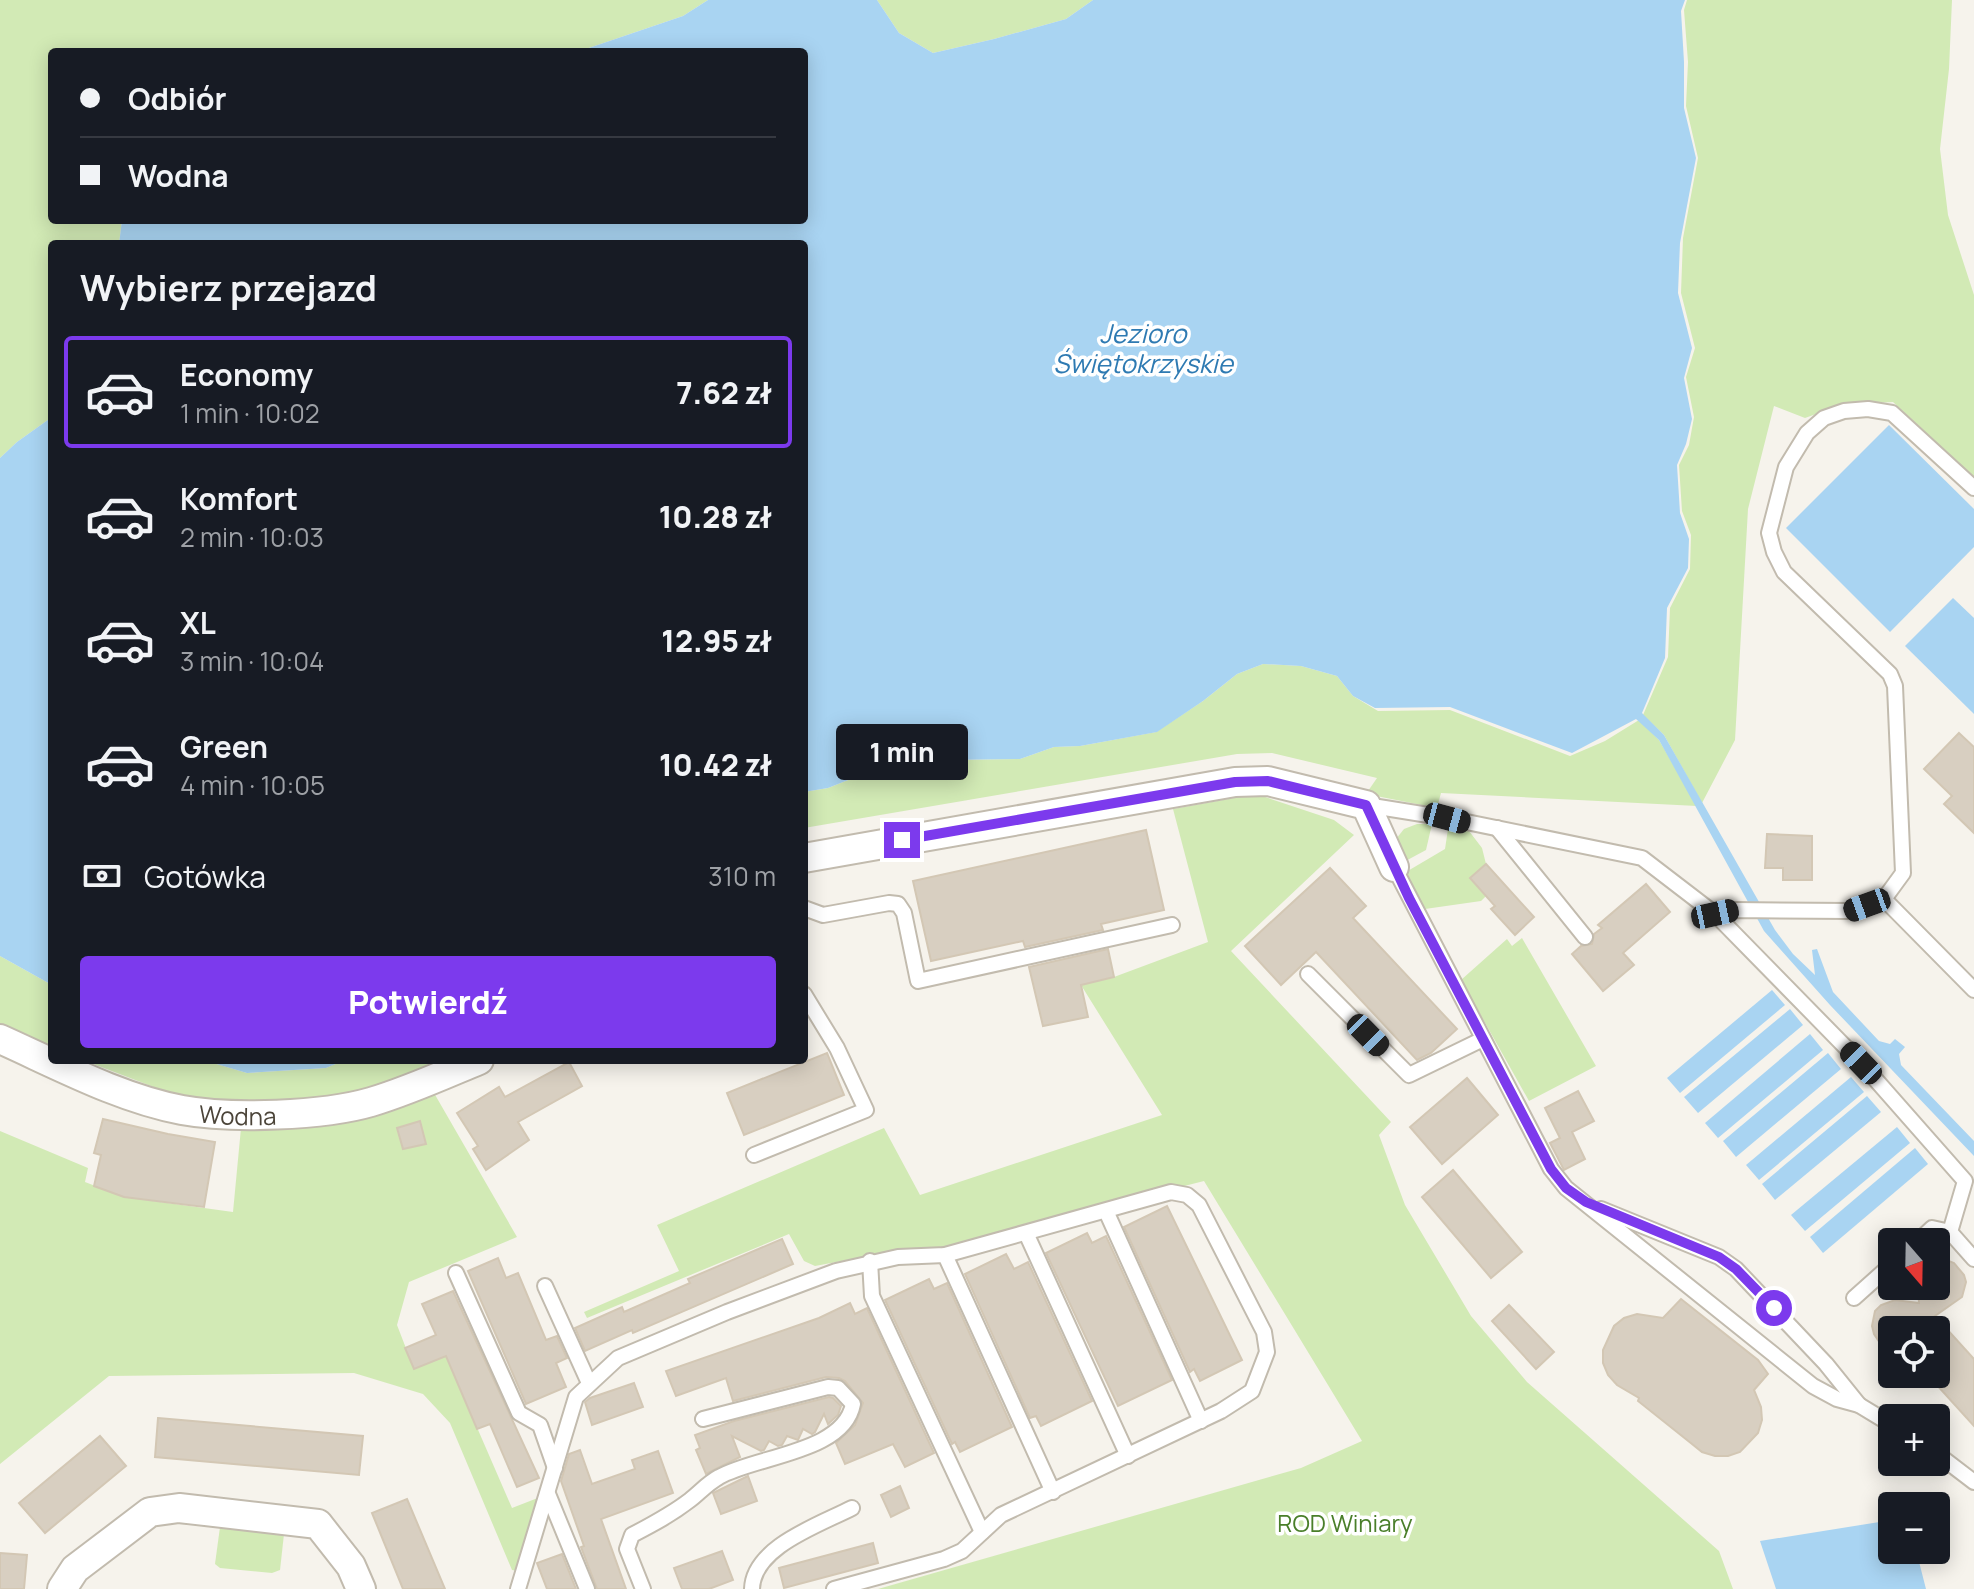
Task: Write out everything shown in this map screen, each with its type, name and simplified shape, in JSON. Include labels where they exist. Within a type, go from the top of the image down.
[{"type":"street","points":[[808,857],[1235,782],[1268,781],[1366,805],[1394,867]]},
{"type":"street","name":"Wodna","points":[[0,1039],[48,1060]]},
{"type":"street","name":"Wodna","points":[[58,1064],[115,1089],[182,1110],[241,1114],[330,1111],[367,1103],[403,1092],[470,1064]]},
{"type":"street","points":[[62,1589],[75,1569],[150,1512],[179,1508],[318,1524],[351,1566],[361,1589]]},
{"type":"lane","points":[[1715,914],[1733,910],[1851,911],[1884,899],[1903,873],[1895,686],[1890,674],[1784,572],[1774,552],[1769,533],[1786,467],[1807,433],[1824,418],[1844,411],[1868,409],[1892,413],[1974,488]]},
{"type":"lane","points":[[1366,805],[1642,858],[1715,914],[1861,1063],[1965,1181],[1950,1232],[1974,1259]]},
{"type":"lane","points":[[1497,828],[1585,937]]},
{"type":"lane","points":[[1394,867],[1551,1169],[1566,1188],[1813,1386],[1878,1417]]},
{"type":"lane","points":[[1884,899],[1974,990]]},
{"type":"lane","points":[[808,909],[823,915],[898,904],[904,913],[918,981],[1172,925]]},
{"type":"lane","points":[[1308,974],[1409,1075],[1483,1039]]},
{"type":"lane","points":[[754,1155],[866,1110],[837,1048],[808,1001]]},
{"type":"lane","points":[[518,1589],[576,1397],[618,1358],[741,1306],[870,1261],[945,1255],[1171,1192],[1187,1195],[1199,1205],[1264,1332],[1267,1352],[1252,1391],[1201,1421],[1001,1515],[962,1551],[944,1559],[834,1589]]},
{"type":"lane","points":[[1586,1202],[1719,1257],[1736,1269],[1826,1364],[1859,1405]]},
{"type":"lane","points":[[1106,1211],[1201,1421]]},
{"type":"lane","points":[[1026,1233],[1128,1456]]},
{"type":"lane","points":[[945,1255],[1053,1492]]},
{"type":"lane","points":[[870,1261],[872,1296],[982,1532]]},
{"type":"lane","points":[[456,1273],[519,1413],[540,1425],[555,1468]]},
{"type":"lane","points":[[1854,1298],[1878,1277]]},
{"type":"lane","points":[[545,1286],[589,1383]]},
{"type":"lane","points":[[643,1589],[627,1549],[632,1535],[666,1517],[723,1474],[794,1452],[841,1430],[853,1404],[838,1388],[828,1387],[703,1419]]},
{"type":"lane","points":[[1950,1464],[1974,1482]]},
{"type":"lane","points":[[548,1494],[587,1589]]},
{"type":"lane","points":[[752,1589],[760,1561],[778,1547],[852,1508]]},
{"type":"green space","points":[[0,0],[708,0],[683,16],[589,48],[48,48],[48,224],[122,224],[120,240],[48,240],[48,420],[0,458]]},
{"type":"green space","points":[[877,0],[1093,0],[1066,19],[933,53],[899,33]]},
{"type":"green space","points":[[1687,0],[1952,0],[1949,69],[1940,149],[1948,215],[1974,295],[1974,477],[1893,402],[1841,405],[1805,418],[1774,406],[1748,509],[1735,740],[1702,803],[1664,735],[1643,715],[1668,657],[1670,608],[1690,569],[1691,535],[1682,511],[1679,465],[1689,445],[1694,417],[1686,377],[1695,348],[1681,293],[1683,238],[1698,158],[1686,106],[1688,62],[1684,10]]},
{"type":"green space","points":[[1263,664],[1301,666],[1337,676],[1353,696],[1378,711],[1450,710],[1570,756],[1605,741],[1639,720],[1659,740],[1697,806],[1441,793],[1437,808],[1366,794],[1377,778],[1272,753],[1237,754],[808,827],[808,791],[828,788],[881,767],[921,767],[945,760],[1020,759],[1054,747],[1080,746],[1156,732],[1237,674]]},
{"type":"green space","name":"ROD Winiary","points":[[1256,794],[1334,820],[1354,835],[1231,951],[1391,1122],[1379,1135],[1405,1205],[1471,1316],[1527,1382],[1719,1551],[1733,1589],[878,1589],[1301,1468],[1362,1441],[1204,1181],[944,1247],[895,1251],[815,1266],[804,1261],[789,1234],[587,1318],[584,1312],[679,1271],[657,1225],[884,1128],[920,1195],[1162,1115],[1081,985],[1114,977],[1208,942],[1173,809]]},
{"type":"green space","points":[[1417,824],[1432,824],[1426,850],[1400,864],[1396,839],[1404,829]]},
{"type":"green space","points":[[1448,829],[1469,831],[1482,848],[1486,864],[1470,879],[1486,896],[1481,901],[1425,909],[1406,872],[1445,849]]},
{"type":"green space","points":[[1522,938],[1596,1066],[1529,1101],[1461,980],[1507,939],[1512,946]]},
{"type":"green space","points":[[0,956],[48,983],[48,1046],[0,1026]]},
{"type":"green space","points":[[93,1064],[217,1064],[247,1073],[326,1068],[336,1064],[443,1064],[400,1082],[317,1102],[266,1105],[185,1099]]},
{"type":"green space","points":[[434,1093],[517,1237],[409,1282],[397,1325],[414,1369],[446,1356],[512,1508],[548,1494],[523,1572],[512,1570],[450,1423],[423,1394],[354,1373],[109,1376],[0,1464],[0,1131],[88,1168],[85,1182],[124,1197],[233,1212],[241,1128],[291,1129],[339,1122]]},
{"type":"green space","points":[[220,1527],[284,1534],[280,1570],[272,1573],[220,1568],[215,1564]]},
{"type":"water","name":"Jezioro Świętokrzyskie","points":[[708,0],[877,0],[899,33],[933,53],[1066,19],[1093,0],[1685,0],[1681,11],[1684,108],[1696,158],[1680,243],[1678,293],[1692,348],[1684,378],[1692,419],[1677,465],[1680,513],[1689,539],[1688,568],[1667,608],[1665,658],[1642,713],[1664,735],[1775,930],[1793,954],[1815,975],[1812,950],[1817,949],[1833,992],[1879,1041],[1890,1044],[1895,1039],[1905,1047],[1899,1054],[1901,1065],[1974,1141],[1974,1156],[1764,931],[1659,740],[1636,719],[1572,753],[1450,707],[1375,708],[1353,696],[1337,676],[1301,666],[1263,664],[1237,674],[1157,732],[1080,746],[1054,747],[1020,759],[945,760],[921,767],[881,767],[828,788],[808,791],[808,240],[120,240],[122,224],[808,224],[808,48],[589,48],[683,16]]},
{"type":"water","points":[[48,420],[48,983],[0,956],[0,458]]},
{"type":"water","points":[[1889,425],[1974,509],[1974,547],[1890,632],[1786,528]]},
{"type":"water","points":[[1953,598],[1974,618],[1974,714],[1905,646]]},
{"type":"water","points":[[1772,990],[1785,1005],[1680,1093],[1667,1078]]},
{"type":"water","points":[[1790,1009],[1803,1025],[1698,1113],[1684,1097]]},
{"type":"water","points":[[1810,1034],[1823,1050],[1718,1138],[1705,1123]]},
{"type":"water","points":[[1828,1053],[1841,1069],[1736,1157],[1723,1141]]},
{"type":"water","points":[[217,1064],[336,1064],[326,1068],[247,1073]]},
{"type":"water","points":[[1851,1077],[1864,1092],[1759,1180],[1746,1165]]},
{"type":"water","points":[[1867,1096],[1881,1112],[1775,1200],[1762,1184]]},
{"type":"water","points":[[1897,1127],[1910,1143],[1805,1231],[1791,1215]]},
{"type":"water","points":[[1915,1148],[1928,1164],[1823,1253],[1810,1237]]},
{"type":"water","points":[[1878,1522],[1878,1564],[1920,1564],[1926,1589],[1776,1589],[1760,1541]]},
{"type":"building","points":[[1959,733],[1974,747],[1974,833],[1944,804],[1952,796],[1924,769]]},
{"type":"building","points":[[1146,830],[1164,910],[1101,924],[1103,930],[1025,947],[1023,941],[931,961],[913,881]]},
{"type":"building","points":[[1767,834],[1812,836],[1812,880],[1783,880],[1783,868],[1765,868]]},
{"type":"building","points":[[1486,864],[1534,917],[1515,935],[1491,909],[1495,906],[1470,878]]},
{"type":"building","points":[[1330,868],[1366,906],[1353,918],[1457,1029],[1431,1053],[1417,1060],[1316,952],[1281,985],[1245,946]]},
{"type":"building","points":[[1646,884],[1670,912],[1623,953],[1634,965],[1603,991],[1572,954],[1581,946],[1592,944],[1594,934],[1602,928],[1598,925]]},
{"type":"building","points":[[1108,949],[1114,977],[1081,985],[1088,1017],[1043,1026],[1029,967]]},
{"type":"building","points":[[827,1053],[844,1095],[744,1135],[727,1093],[800,1064],[808,1064],[808,1061]]},
{"type":"building","points":[[565,1064],[570,1064],[582,1086],[518,1122],[529,1140],[486,1170],[473,1149],[478,1146],[457,1113],[499,1087],[505,1097]]},
{"type":"building","points":[[1467,1078],[1498,1115],[1442,1164],[1410,1127]]},
{"type":"building","points":[[1578,1091],[1594,1121],[1572,1132],[1585,1159],[1564,1170],[1550,1143],[1560,1138],[1545,1108]]},
{"type":"building","points":[[103,1119],[215,1142],[204,1207],[124,1197],[94,1186],[101,1155],[94,1153]]},
{"type":"building","points":[[420,1121],[426,1144],[403,1149],[397,1128]]},
{"type":"building","points":[[1453,1170],[1522,1252],[1491,1278],[1422,1197]]},
{"type":"building","points":[[1167,1206],[1242,1360],[1200,1381],[1194,1369],[1190,1372],[1124,1227]]},
{"type":"building","points":[[1087,1233],[1092,1243],[1106,1236],[1172,1380],[1118,1406],[1046,1253]]},
{"type":"building","points":[[782,1239],[793,1264],[585,1351],[575,1328],[622,1307],[624,1312],[690,1283],[688,1279]]},
{"type":"building","points":[[1006,1254],[1014,1269],[1028,1262],[1092,1401],[1041,1426],[1036,1416],[1030,1418],[965,1274]]},
{"type":"building","points":[[498,1258],[506,1278],[518,1273],[546,1340],[557,1336],[567,1358],[556,1363],[566,1387],[526,1404],[468,1271]]},
{"type":"building","points":[[1950,1261],[1954,1263],[1966,1282],[1962,1297],[1935,1316],[1878,1316],[1878,1340],[1872,1326],[1875,1311],[1881,1305],[1895,1300],[1919,1303],[1919,1300],[1950,1300]]},
{"type":"building","points":[[929,1279],[934,1289],[947,1283],[1012,1427],[960,1452],[955,1442],[952,1444],[885,1300]]},
{"type":"building","points":[[453,1291],[539,1478],[517,1487],[490,1424],[477,1429],[446,1356],[414,1369],[405,1348],[436,1335],[422,1304]]},
{"type":"building","points":[[1681,1299],[1758,1360],[1768,1374],[1754,1390],[1761,1407],[1762,1420],[1758,1433],[1740,1452],[1715,1456],[1702,1452],[1638,1401],[1639,1398],[1617,1385],[1603,1363],[1603,1350],[1614,1326],[1624,1318],[1637,1314],[1663,1318]]},
{"type":"building","points":[[850,1303],[855,1314],[867,1308],[934,1453],[905,1467],[893,1444],[845,1464],[836,1443],[855,1425],[863,1403],[839,1378],[826,1377],[733,1401],[726,1378],[676,1396],[666,1371],[819,1318]]},
{"type":"building","points":[[1509,1305],[1554,1352],[1536,1369],[1492,1321]]},
{"type":"building","points":[[1950,1333],[1974,1359],[1974,1426],[1940,1388],[1950,1388]]},
{"type":"building","points":[[634,1383],[643,1407],[592,1425],[585,1402]]},
{"type":"building","points":[[829,1397],[841,1406],[838,1415],[828,1424],[824,1414],[812,1434],[803,1429],[798,1440],[787,1436],[778,1446],[769,1441],[761,1451],[732,1436],[740,1457],[706,1474],[696,1450],[700,1448],[695,1435],[734,1421]]},
{"type":"building","points":[[158,1418],[363,1436],[359,1475],[155,1457]]},
{"type":"building","points":[[100,1436],[126,1466],[45,1533],[19,1503]]},
{"type":"building","points":[[580,1450],[592,1484],[635,1469],[632,1460],[658,1451],[673,1493],[601,1519],[626,1589],[597,1589],[581,1547],[584,1546],[561,1481],[569,1454]]},
{"type":"building","points":[[748,1476],[757,1501],[721,1514],[713,1493]]},
{"type":"building","points":[[900,1486],[909,1508],[891,1517],[881,1495]]},
{"type":"building","points":[[407,1499],[445,1589],[403,1589],[372,1513]]},
{"type":"building","points":[[873,1543],[878,1563],[784,1588],[779,1568]]},
{"type":"building","points":[[722,1551],[733,1580],[709,1589],[682,1589],[674,1568]]},
{"type":"building","points":[[0,1553],[27,1555],[24,1589],[0,1589]]},
{"type":"building","points":[[562,1554],[576,1589],[547,1589],[537,1563]]},
{"type":"route","points":[[902,840],[1235,782],[1268,781],[1366,805],[1409,898],[1551,1169],[1566,1188],[1586,1202],[1719,1257],[1736,1269],[1774,1308]]}]
